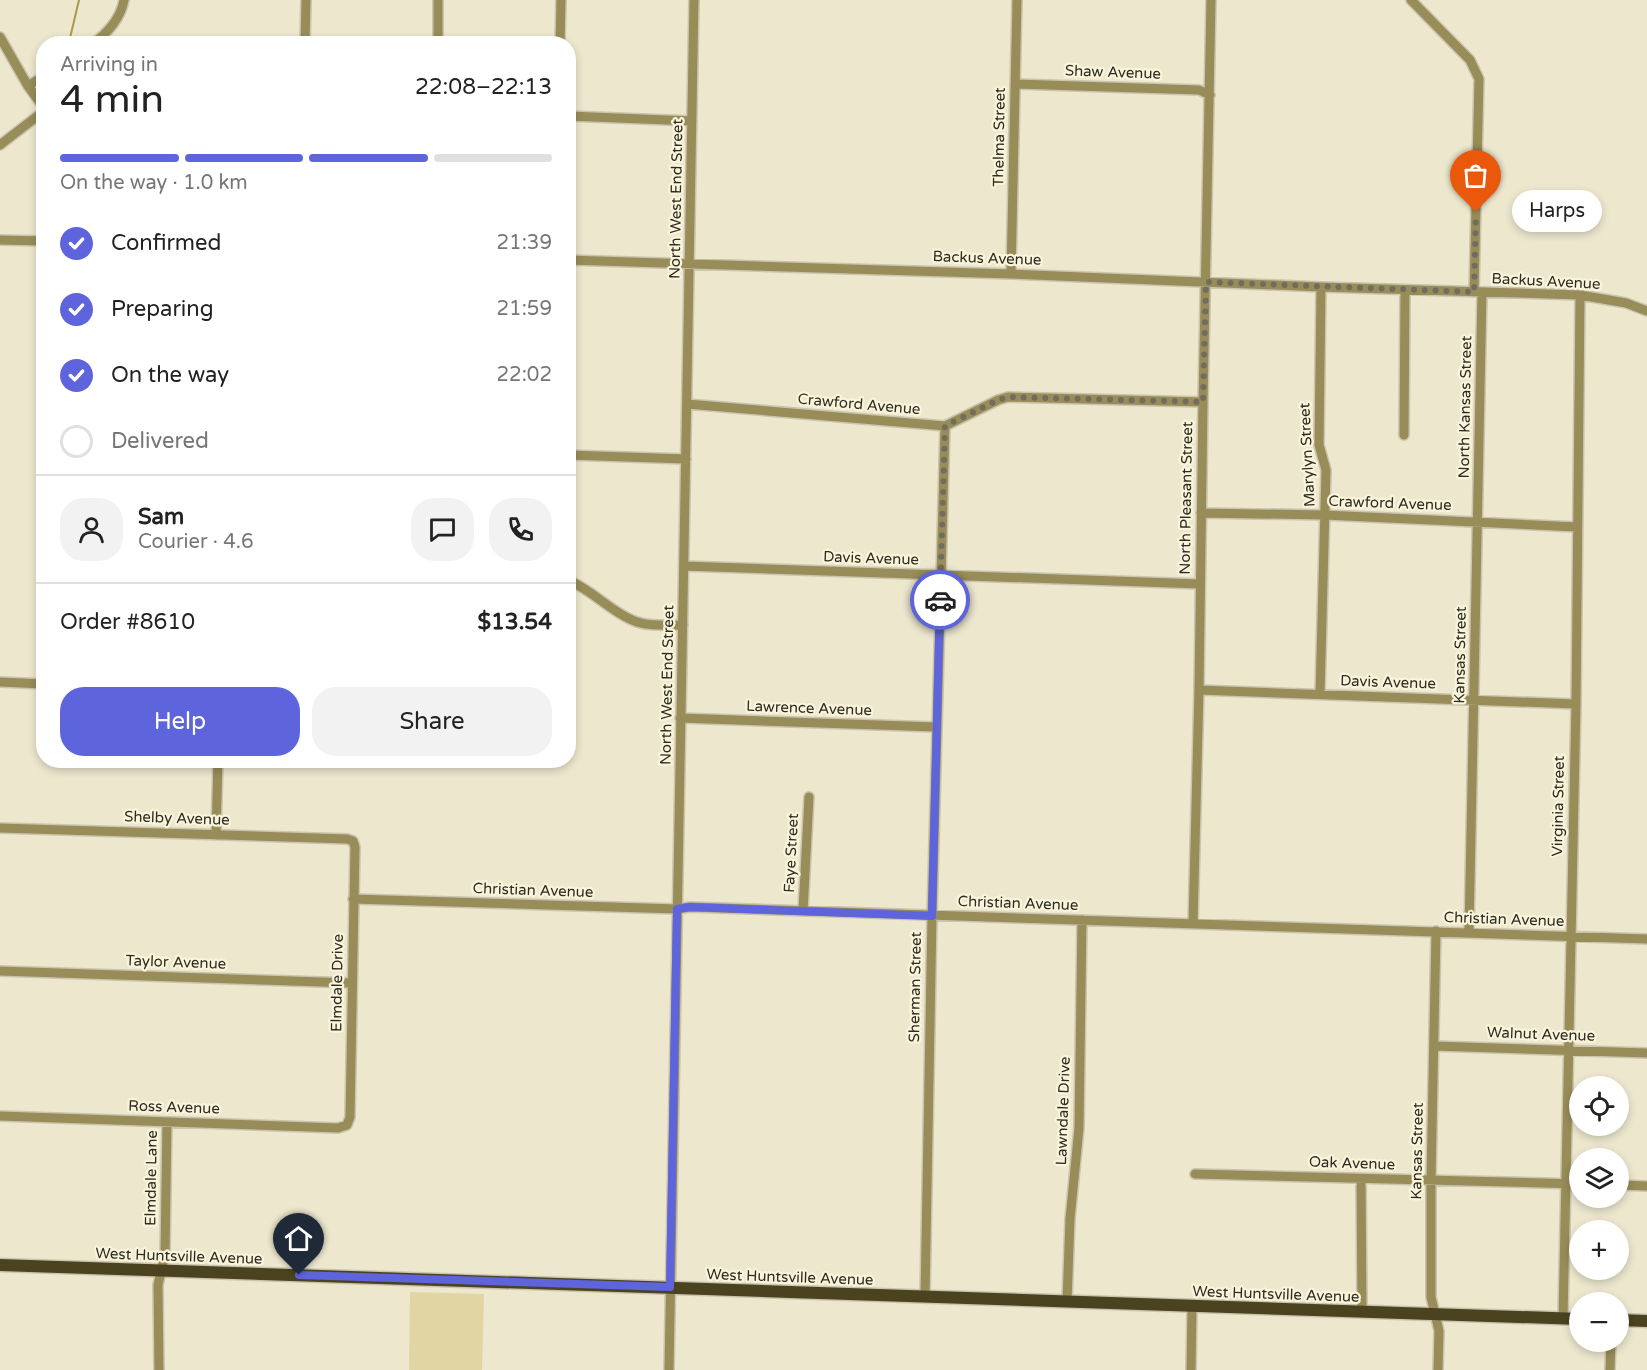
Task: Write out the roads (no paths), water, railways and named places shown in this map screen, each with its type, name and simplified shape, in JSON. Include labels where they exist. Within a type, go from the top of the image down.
[{"type":"main road","name":"West Huntsville Avenue","points":[[0,1265],[1569,1318]]},
{"type":"main road","points":[[1629,1320],[1647,1321]]},
{"type":"street","points":[[102,36],[110,29],[117,18],[124,0]]},
{"type":"street","points":[[305,36],[306,0]]},
{"type":"street","points":[[438,0],[438,36]]},
{"type":"street","points":[[560,36],[561,0]]},
{"type":"street","name":"North West End Street","points":[[669,1370],[694,0]]},
{"type":"street","name":"Thelma Street","points":[[1011,274],[1017,0]]},
{"type":"street","name":"North Pleasant Street","points":[[1193,924],[1211,0]]},
{"type":"street","points":[[1412,0],[1470,60],[1479,79],[1478,292]]},
{"type":"street","points":[[0,36],[36,98]]},
{"type":"street","points":[[28,86],[36,81]]},
{"type":"street","name":"Shaw Avenue","points":[[1015,84],[1199,90],[1210,95]]},
{"type":"street","points":[[576,116],[692,121]]},
{"type":"street","points":[[0,146],[36,117]]},
{"type":"street","points":[[0,240],[36,241]]},
{"type":"street","name":"Backus Avenue","points":[[576,260],[1580,295],[1626,303],[1647,311]]},
{"type":"street","name":"Marylyn Street","points":[[1320,694],[1326,470],[1318,445],[1321,287]]},
{"type":"street","points":[[1404,435],[1405,290]]},
{"type":"street","name":"North Kansas Street","points":[[1477,522],[1478,292]]},
{"type":"street","name":"Virginia Street","points":[[1563,1318],[1576,704],[1580,295]]},
{"type":"street","points":[[945,426],[1008,397],[1203,402]]},
{"type":"street","name":"Crawford Avenue","points":[[687,404],[945,426]]},
{"type":"street","name":"Sherman Street","points":[[925,1297],[936,727],[945,426]]},
{"type":"street","points":[[576,455],[686,459]]},
{"type":"street","name":"Crawford Avenue","points":[[1201,513],[1325,515],[1577,527]]},
{"type":"street","name":"Kansas Street","points":[[1469,932],[1477,522]]},
{"type":"street","name":"Davis Avenue","points":[[684,566],[1200,584]]},
{"type":"street","points":[[576,583],[633,621],[683,625]]},
{"type":"street","points":[[0,682],[36,684]]},
{"type":"street","name":"Davis Avenue","points":[[1199,690],[1576,704]]},
{"type":"street","name":"Lawrence Avenue","points":[[681,718],[936,727]]},
{"type":"street","points":[[216,835],[218,768]]},
{"type":"street","name":"Faye Street","points":[[802,911],[809,797]]},
{"type":"street","name":"Shelby Avenue","points":[[0,828],[353,841]]},
{"type":"street","name":"Elmdale Drive","points":[[347,1125],[350,1118],[355,847],[353,841]]},
{"type":"street","name":"Christian Avenue","points":[[353,899],[677,909],[690,907],[1647,939]]},
{"type":"street","name":"Lawndale Drive","points":[[1067,1302],[1070,1219],[1079,1128],[1082,920]]},
{"type":"street","name":"Kansas Street","points":[[1436,932],[1431,1297],[1439,1332],[1438,1370]]},
{"type":"street","name":"Taylor Avenue","points":[[0,971],[352,983]]},
{"type":"street","name":"Walnut Avenue","points":[[1434,1046],[1647,1053]]},
{"type":"street","name":"Ross Avenue","points":[[0,1116],[338,1128],[347,1125]]},
{"type":"street","name":"Elmdale Lane","points":[[159,1370],[158,1285],[165,1254],[167,1122]]},
{"type":"street","name":"Oak Avenue","points":[[1195,1174],[1569,1184]]},
{"type":"street","points":[[1361,1179],[1362,1312]]},
{"type":"street","points":[[1629,1185],[1647,1186]]},
{"type":"street","points":[[1191,1370],[1192,1307]]},
{"type":"street","points":[[1610,1370],[1611,1352]]},
{"type":"waterway","points":[[70,36],[79,0]]},
{"type":"place","name":"Harps","points":[[1476,212]]}]
